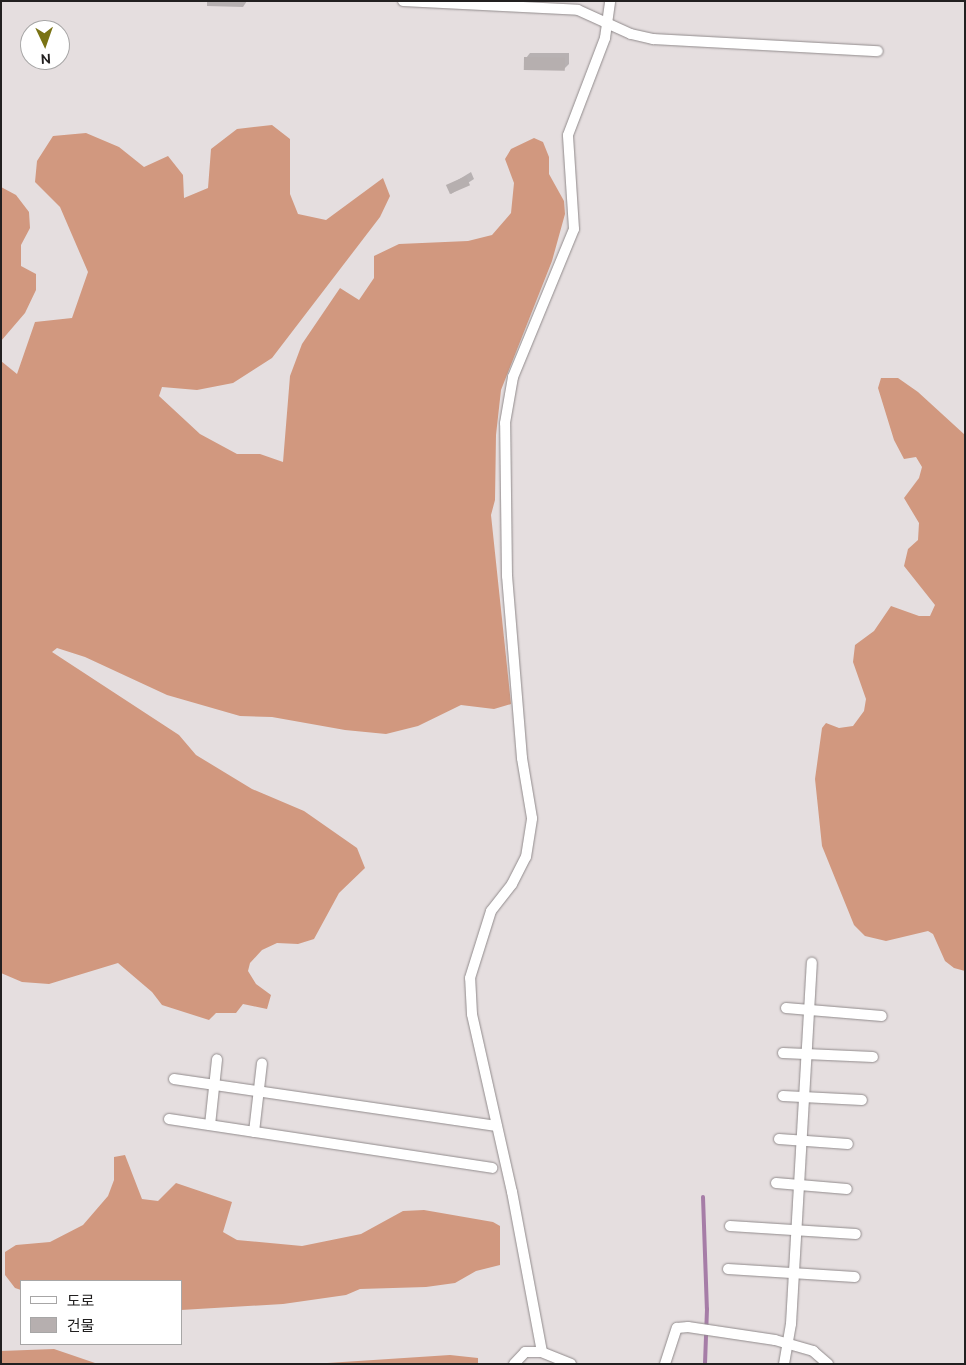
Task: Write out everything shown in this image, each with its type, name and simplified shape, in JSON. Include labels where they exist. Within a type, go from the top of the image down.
[{"type":"street","points":[[404,1],[489,3],[578,10],[631,34],[654,39],[878,51]]},
{"type":"street","points":[[542,1352],[497,1126],[472,1014],[470,978],[491,911],[512,884],[526,857],[532,818],[522,758],[514,632],[507,576],[505,423],[513,377],[574,229],[568,135],[596,66],[608,22],[610,1]]},
{"type":"street","points":[[784,1364],[788,1344],[794,1273],[811,1010],[812,963]]},
{"type":"street","points":[[786,1008],[882,1016]]},
{"type":"street","points":[[783,1053],[873,1057]]},
{"type":"street","points":[[210,1125],[218,1059]]},
{"type":"street","points":[[254,1132],[262,1063]]},
{"type":"street","points":[[174,1079],[497,1126]]},
{"type":"street","points":[[783,1096],[862,1100]]},
{"type":"street","points":[[169,1119],[492,1168]]},
{"type":"street","points":[[778,1138],[848,1144]]},
{"type":"street","points":[[776,1183],[847,1189]]},
{"type":"street","points":[[730,1226],[856,1234]]},
{"type":"street","points":[[728,1269],[855,1277]]},
{"type":"street","points":[[665,1364],[677,1328],[688,1327],[715,1329],[788,1344],[813,1352],[828,1364]]},
{"type":"street","points":[[514,1364],[525,1352],[542,1352],[571,1364]]},
{"type":"shaded area","points":[[272,125],[290,139],[290,194],[298,214],[326,220],[383,178],[390,196],[380,217],[272,358],[233,383],[197,390],[162,387],[159,396],[200,434],[237,454],[260,454],[283,462],[290,376],[302,344],[340,288],[359,300],[374,278],[374,256],[399,244],[468,241],[492,235],[511,213],[514,183],[505,159],[511,149],[534,138],[543,142],[549,157],[549,174],[564,201],[565,214],[552,261],[501,390],[496,435],[495,500],[491,515],[511,704],[494,709],[461,705],[418,726],[386,734],[345,730],[272,717],[240,716],[167,695],[85,657],[57,648],[52,652],[179,735],[196,755],[252,789],[304,811],[357,848],[365,868],[339,893],[314,939],[298,944],[277,943],[262,950],[250,963],[248,971],[256,984],[271,995],[267,1009],[243,1004],[236,1013],[216,1013],[209,1020],[162,1005],[152,992],[118,963],[49,984],[22,982],[1,973],[1,361],[17,374],[35,322],[72,318],[88,272],[60,207],[35,182],[37,161],[53,136],[86,133],[119,147],[144,167],[168,156],[183,175],[184,198],[208,188],[211,149],[237,129]]},
{"type":"shaded area","points":[[1,187],[16,195],[29,212],[30,228],[21,245],[21,266],[36,274],[36,290],[25,313],[1,341]]},
{"type":"shaded area","points":[[881,378],[898,378],[918,392],[965,435],[965,971],[954,968],[945,961],[933,934],[928,931],[886,941],[865,936],[854,925],[822,846],[815,779],[822,728],[826,723],[839,728],[853,726],[864,711],[866,699],[853,662],[855,645],[874,631],[891,606],[919,616],[930,616],[935,605],[904,566],[908,549],[918,540],[919,523],[904,498],[919,478],[922,467],[916,457],[904,459],[894,440],[878,388]]},
{"type":"shaded area","points":[[125,1155],[142,1199],[158,1201],[176,1183],[232,1202],[223,1232],[237,1240],[302,1246],[361,1234],[403,1211],[424,1210],[493,1222],[500,1226],[500,1265],[476,1271],[455,1283],[426,1287],[360,1289],[346,1295],[283,1304],[182,1310],[182,1280],[20,1280],[20,1290],[15,1288],[5,1275],[5,1252],[16,1245],[50,1242],[83,1225],[108,1196],[114,1180],[114,1157]]},
{"type":"shaded area","points":[[54,1349],[98,1364],[1,1364],[1,1351]]},
{"type":"shaded area","points":[[450,1355],[478,1358],[478,1364],[312,1364]]},
{"type":"building","points":[[524,57],[565,58],[565,71],[524,70]]},
{"type":"building","points":[[466,176],[470,185],[450,194],[446,185]]},
{"type":"waterway","points":[[703,1197],[707,1309],[705,1364]]}]
